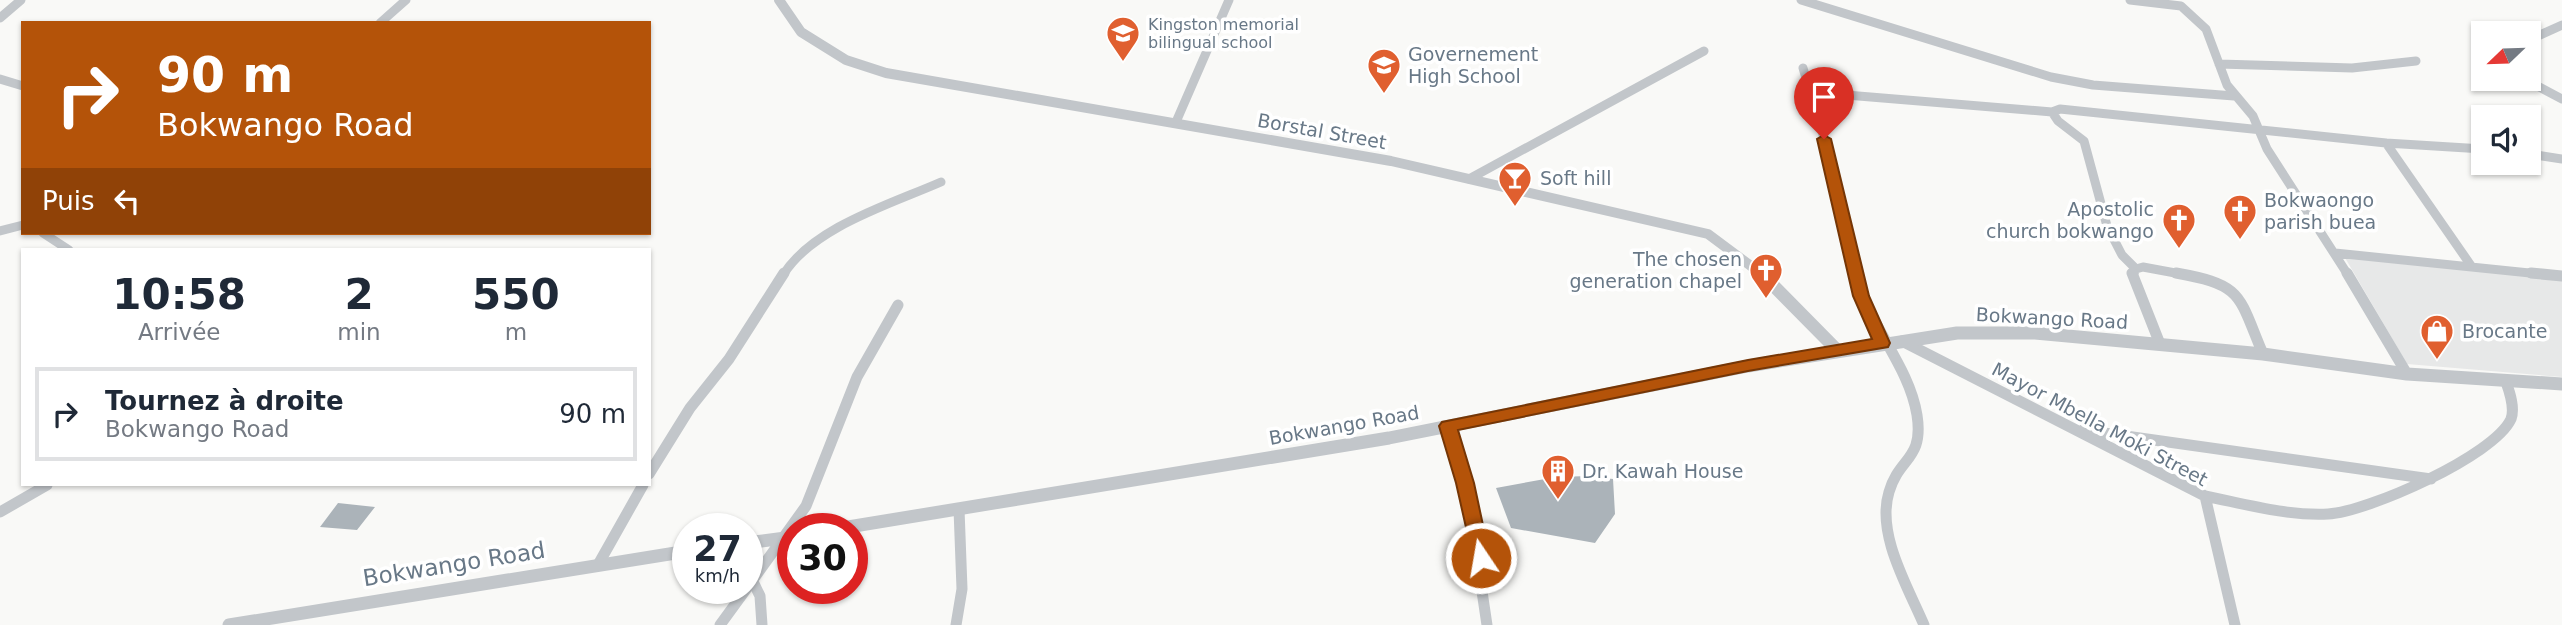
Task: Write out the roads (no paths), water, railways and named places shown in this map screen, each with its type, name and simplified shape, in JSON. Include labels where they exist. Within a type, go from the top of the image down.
[{"type":"street","points":[[0,18],[21,0]]},
{"type":"street","points":[[382,21],[406,0]]},
{"type":"street","name":"Borstal Street","points":[[779,0],[801,32],[846,60],[886,73],[1391,161],[1708,234],[1738,251],[1770,279],[1837,350]]},
{"type":"street","points":[[1176,122],[1229,0]]},
{"type":"street","points":[[1801,0],[2051,77],[2093,85],[2234,96]]},
{"type":"street","points":[[2130,0],[2171,3],[2190,12],[2206,29],[2234,96],[2253,116],[2267,149],[2335,253],[2407,374]]},
{"type":"street","points":[[2541,35],[2562,25]]},
{"type":"street","points":[[1469,179],[1704,51]]},
{"type":"street","points":[[2219,64],[2362,66],[2407,65],[2416,61]]},
{"type":"street","points":[[1803,68],[1831,162],[1861,296],[1882,343],[1906,377],[1917,410],[1921,440],[1917,451],[1892,482],[1887,497],[1886,525],[1924,625]]},
{"type":"street","points":[[0,79],[21,85]]},
{"type":"street","points":[[2541,88],[2562,99]]},
{"type":"street","points":[[1810,92],[2052,112],[2060,110],[2386,143],[2471,148]]},
{"type":"street","points":[[2052,112],[2058,121],[2084,141],[2106,226],[2122,255],[2136,269]]},
{"type":"street","points":[[2386,143],[2472,267]]},
{"type":"street","points":[[2541,156],[2562,159]]},
{"type":"street","points":[[651,471],[690,408],[729,359],[790,263],[806,247],[841,227],[941,182]]},
{"type":"street","points":[[0,231],[21,226]]},
{"type":"street","points":[[46,235],[66,248]]},
{"type":"street","points":[[2335,253],[2562,276]]},
{"type":"street","points":[[2160,344],[2132,273],[2143,267],[2211,279],[2237,293],[2263,355]]},
{"type":"street","points":[[802,513],[857,377],[898,305]]},
{"type":"street","name":"Bokwango Road","points":[[868,524],[1448,426],[1837,350],[1957,333],[2035,333],[2263,355],[2407,374],[2562,384]]},
{"type":"street","name":"Mayor Mbella Moki Street","points":[[1900,340],[2205,496],[2235,625]]},
{"type":"street","points":[[2205,496],[2290,513],[2333,514],[2374,505],[2431,479],[2499,434],[2511,419],[2511,394],[2506,382]]},
{"type":"street","points":[[1448,426],[1465,483],[1481,558],[1486,625]]},
{"type":"street","points":[[2076,429],[2431,479]]},
{"type":"street","points":[[0,512],[45,486]]},
{"type":"street","points":[[599,563],[642,486]]},
{"type":"street","points":[[956,625],[962,589],[959,509]]},
{"type":"street","points":[[763,565],[777,549]]},
{"type":"street","name":"Bokwango Road","points":[[229,625],[672,553]]},
{"type":"street","points":[[720,625],[734,604]]},
{"type":"street","points":[[760,604],[765,616],[762,625]]},
{"type":"place","name":"Kingston memorial bilingual school","points":[[1123,63]]},
{"type":"place","name":"Governement High School","points":[[1384,95]]},
{"type":"place","name":"Soft hill","points":[[1515,208]]},
{"type":"place","name":"Bokwaongo parish buea","points":[[2240,241]]},
{"type":"place","name":"Apostolic church bokwango","points":[[2179,250]]},
{"type":"place","name":"The chosen generation chapel","points":[[1766,300]]},
{"type":"place","name":"Brocante","points":[[2437,361]]},
{"type":"place","name":"Dr. Kawah House","points":[[1558,501]]}]
